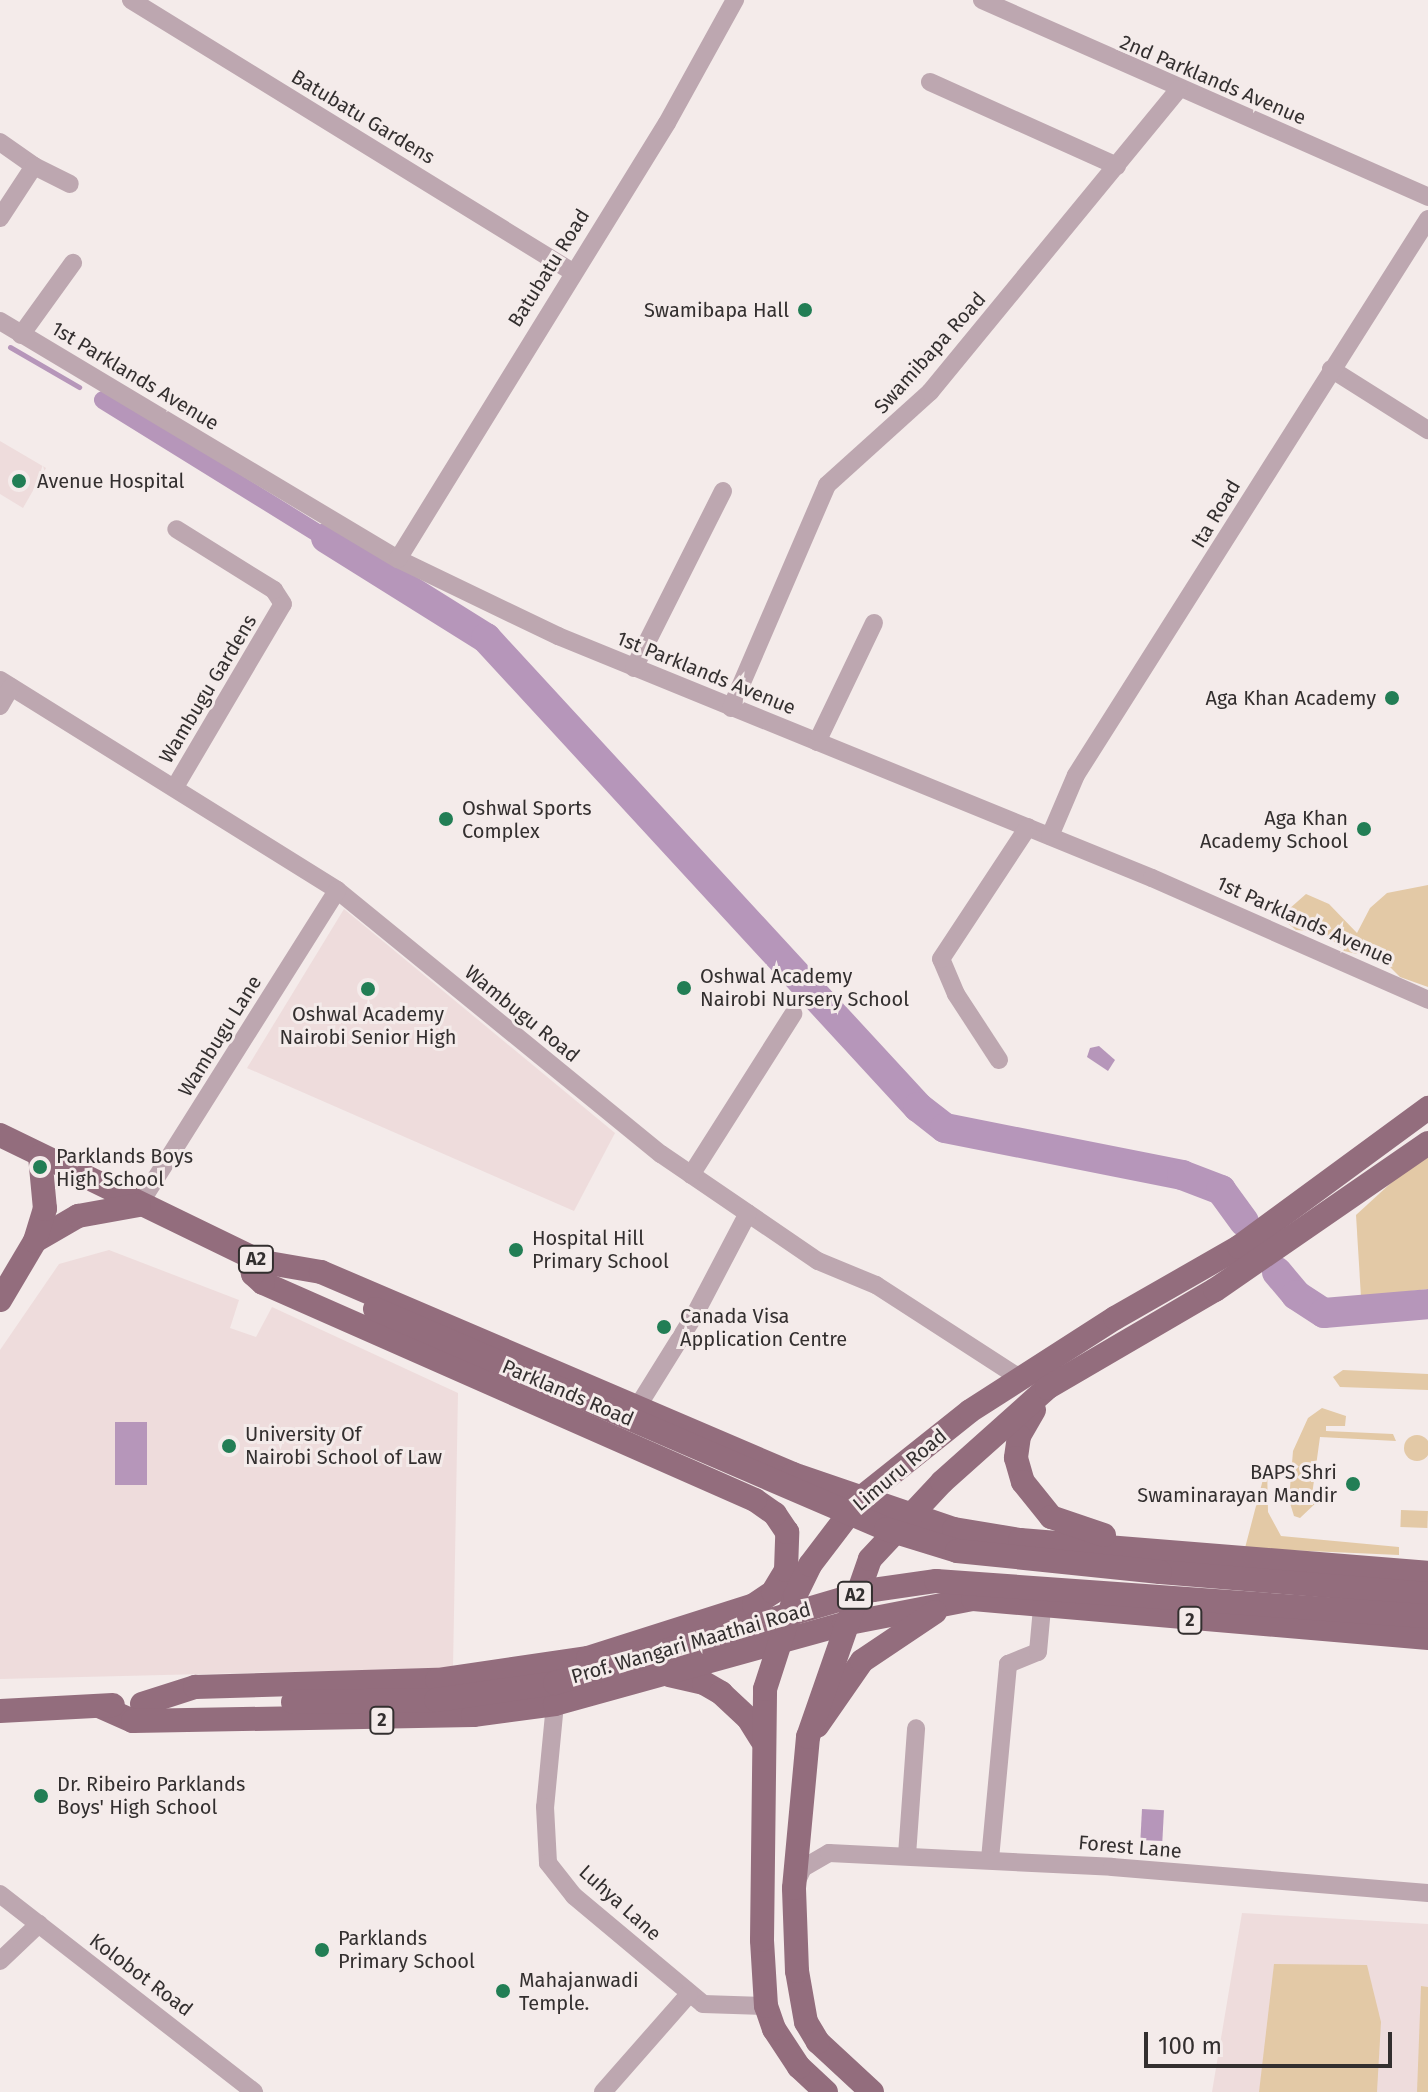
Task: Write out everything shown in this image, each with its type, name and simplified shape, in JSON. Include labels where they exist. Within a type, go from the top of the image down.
[{"type":"main road","name":"Limuru Road","points":[[826,2092],[783,2048],[766,2006],[761,1739],[765,1689],[810,1565],[861,1498],[1018,1377],[1239,1247],[1428,1108]]},
{"type":"main road","name":"Parklands Road","points":[[0,1135],[139,1205],[256,1259],[886,1529],[957,1551],[1160,1572],[1428,1594]]},
{"type":"main road","name":"Limuru Road","points":[[872,2092],[818,2042],[806,2022],[797,1971],[794,1888],[798,1818],[808,1737],[844,1624],[870,1559],[909,1515],[1047,1388],[1215,1290],[1428,1143]]},
{"type":"main road","points":[[0,1300],[35,1241],[47,1198],[40,1156]]},
{"type":"main road","points":[[35,1241],[78,1216],[139,1205]]},
{"type":"main road","points":[[142,1704],[195,1687],[437,1680],[588,1658],[754,1605],[773,1592],[786,1570],[787,1532],[775,1514],[755,1500],[263,1283],[253,1274],[256,1259],[321,1272],[638,1406],[909,1515],[1020,1540],[1428,1573]]},
{"type":"main road","points":[[1047,1388],[1019,1436],[1016,1458],[1036,1501],[1066,1526],[1181,1553]]},
{"type":"main road","name":"Prof. Wangari Maathai Road","points":[[0,1711],[142,1704],[436,1700],[555,1683],[873,1590],[936,1581],[1428,1616]]},
{"type":"main road","name":"2","points":[[99,1706],[133,1721],[265,1721],[405,1719],[555,1704],[844,1624],[973,1599],[1042,1608],[1428,1638]]},
{"type":"main road","points":[[808,1737],[862,1661],[952,1602]]},
{"type":"main road","points":[[663,1673],[704,1683],[721,1693],[748,1718],[761,1739]]},
{"type":"street","name":"Batubatu Road","points":[[398,559],[571,271],[667,123],[735,0]]},
{"type":"street","name":"2nd Parklands Avenue","points":[[982,0],[1428,197]]},
{"type":"street","name":"Batubatu Gardens","points":[[139,2],[571,271]]},
{"type":"street","points":[[930,82],[1117,166]]},
{"type":"street","name":"Swamibapa Road","points":[[731,708],[827,485],[930,392],[1179,89]]},
{"type":"street","points":[[0,142],[34,166],[70,184]]},
{"type":"street","points":[[0,218],[34,166]]},
{"type":"street","name":"Ita Road","points":[[1050,836],[1076,775],[1428,219]]},
{"type":"street","points":[[21,335],[73,263]]},
{"type":"street","name":"1st Parklands Avenue","points":[[0,321],[398,559],[634,668],[1050,836],[1428,1000]]},
{"type":"street","points":[[1331,369],[1428,430]]},
{"type":"street","points":[[634,668],[723,491]]},
{"type":"street","name":"Wambugu Gardens","points":[[175,787],[283,604],[274,590],[176,529]]},
{"type":"street","points":[[817,742],[874,623]]},
{"type":"street","points":[[0,706],[6,684]]},
{"type":"street","name":"Wambugu Road","points":[[6,684],[337,890],[617,1121],[691,1175],[818,1261],[876,1285],[1018,1377]]},
{"type":"street","points":[[999,1060],[956,994],[941,959],[1028,827]]},
{"type":"street","name":"Wambugu Lane","points":[[139,1205],[337,890]]},
{"type":"street","points":[[691,1175],[793,1014]]},
{"type":"street","points":[[638,1406],[694,1316],[748,1213]]},
{"type":"street","points":[[990,1859],[1008,1664],[1038,1652],[1042,1608]]},
{"type":"street","name":"Luhya Lane","points":[[555,1704],[545,1807],[548,1863],[574,1896],[689,1994],[715,2007],[766,2006]]},
{"type":"street","points":[[907,1855],[916,1728]]},
{"type":"street","points":[[794,1888],[803,1868],[829,1853],[804,1834],[798,1818]]},
{"type":"street","name":"Forest Lane","points":[[829,1853],[990,1859],[1428,1893]]},
{"type":"street","name":"Kolobot Road","points":[[0,1894],[254,2092]]},
{"type":"street","points":[[0,1961],[39,1924]]},
{"type":"street","points":[[603,2092],[689,1994]]},
{"type":"shaded area","name":"Avenue Hospital","points":[[0,441],[46,468],[23,508],[0,494]]},
{"type":"shaded area","points":[[1428,885],[1428,987],[1400,977],[1383,960],[1344,951],[1324,932],[1296,930],[1280,917],[1306,894],[1329,904],[1357,933],[1370,908],[1387,893]]},
{"type":"shaded area","name":"Oshwal Academy Nairobi Senior High","points":[[344,909],[615,1133],[574,1211],[247,1068]]},
{"type":"shaded area","points":[[1099,1046],[1115,1060],[1108,1071],[1087,1057],[1090,1048]]},
{"type":"shaded area","points":[[1428,1149],[1428,1289],[1361,1297],[1356,1215]]},
{"type":"shaded area","name":"University Of Nairobi School of Law","points":[[109,1250],[239,1300],[230,1328],[256,1337],[272,1307],[458,1393],[453,1668],[0,1679],[0,1350],[59,1264]]},
{"type":"shaded area","points":[[1343,1370],[1428,1374],[1428,1390],[1340,1387],[1333,1377]]},
{"type":"shaded area","points":[[1322,1408],[1346,1416],[1345,1426],[1326,1426],[1326,1431],[1393,1434],[1396,1441],[1320,1437],[1312,1495],[1319,1500],[1300,1518],[1294,1516],[1289,1500],[1293,1451],[1308,1418]]},
{"type":"shaded area","points":[[115,1422],[147,1422],[147,1485],[115,1485]]},
{"type":"shaded area","points":[[1417,1435],[1427,1438],[1430,1448],[1427,1458],[1417,1461],[1407,1458],[1404,1448],[1407,1438]]},
{"type":"shaded area","points":[[1267,1464],[1268,1512],[1281,1536],[1399,1547],[1399,1555],[1245,1548]]},
{"type":"shaded area","points":[[1401,1510],[1428,1511],[1427,1528],[1400,1527]]},
{"type":"shaded area","points":[[1142,1809],[1164,1810],[1162,1841],[1140,1840]]},
{"type":"shaded area","points":[[1242,1913],[1428,1924],[1428,2092],[1212,2092]]},
{"type":"shaded area","points":[[1274,1964],[1367,1965],[1381,2022],[1377,2092],[1259,2092]]},
{"type":"shaded area","points":[[1421,1986],[1428,1987],[1428,2092],[1417,2092]]},
{"type":"waterway","points":[[10,347],[79,387]]},
{"type":"waterway","points":[[103,400],[326,538]]},
{"type":"waterway","points":[[326,538],[486,638],[918,1107],[945,1128],[1182,1175],[1221,1190],[1244,1222]]},
{"type":"waterway","points":[[1277,1272],[1296,1295],[1324,1313],[1428,1304]]},
{"type":"place","name":"Swamibapa Hall","points":[[805,310]]},
{"type":"place","name":"Avenue Hospital","points":[[19,481]]},
{"type":"place","name":"Aga Khan Academy","points":[[1392,698]]},
{"type":"place","name":"Oshwal Sports Complex","points":[[446,819]]},
{"type":"place","name":"Aga Khan Academy School","points":[[1364,829]]},
{"type":"place","name":"Oshwal Academy Nairobi Nursery School","points":[[684,988]]},
{"type":"place","name":"Oshwal Academy Nairobi Senior High","points":[[368,989]]},
{"type":"place","name":"Parklands Boys High School","points":[[40,1167]]},
{"type":"place","name":"Hospital Hill Primary School","points":[[516,1250]]},
{"type":"place","name":"Canada Visa Application Centre","points":[[664,1327]]},
{"type":"place","name":"University Of Nairobi School of Law","points":[[229,1446]]},
{"type":"place","name":"BAPS Shri Swaminarayan Mandir","points":[[1353,1484]]},
{"type":"place","name":"Dr. Ribeiro Parklands Boys' High School","points":[[41,1796]]},
{"type":"place","name":"Parklands Primary School","points":[[322,1950]]},
{"type":"place","name":"Mahajanwadi Temple.","points":[[503,1991]]}]
